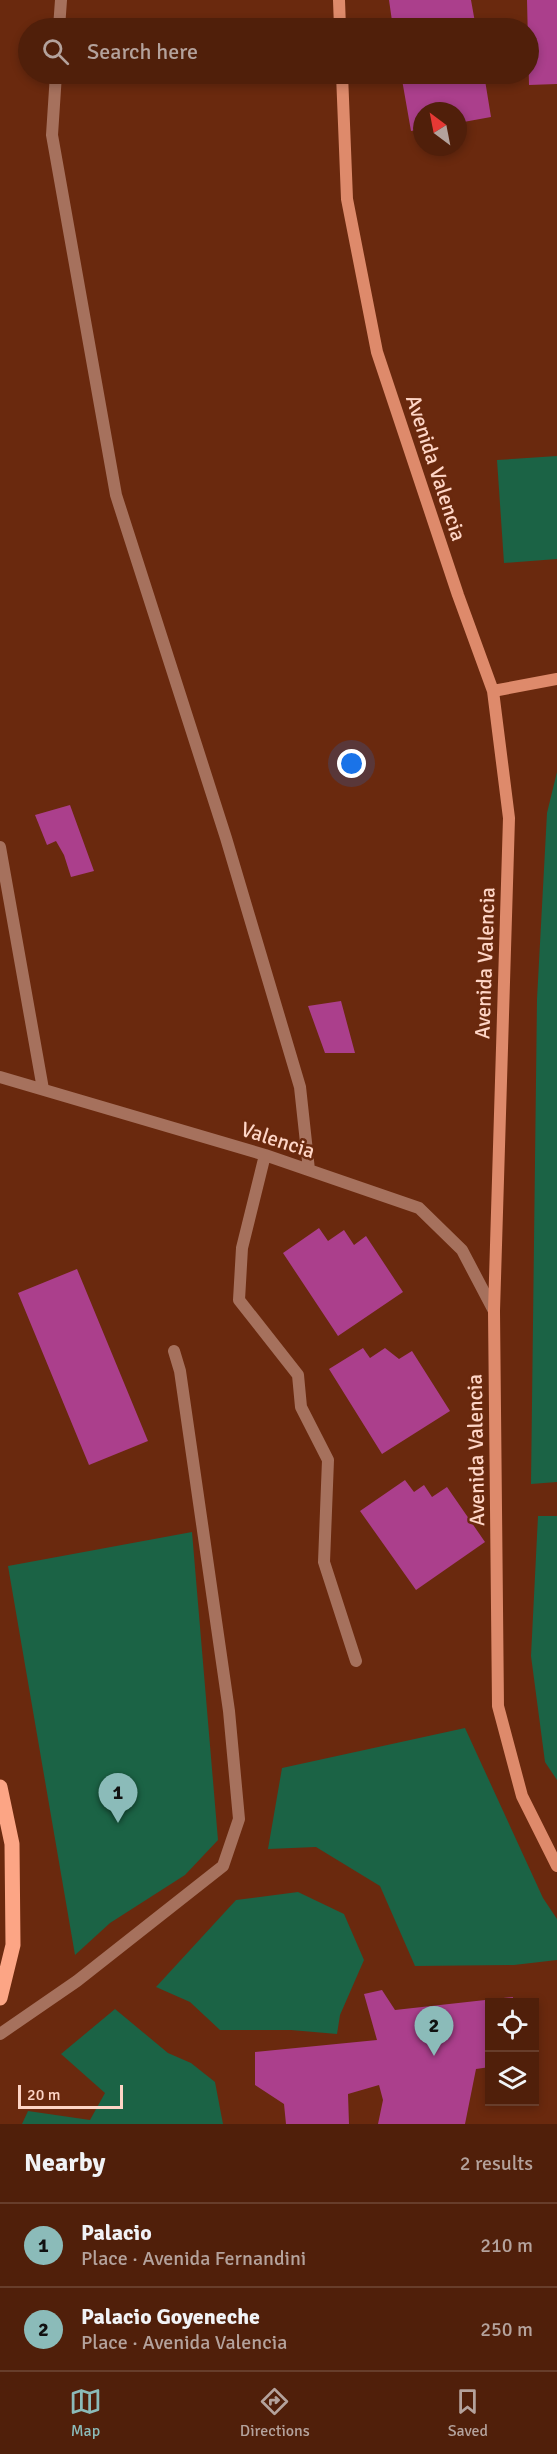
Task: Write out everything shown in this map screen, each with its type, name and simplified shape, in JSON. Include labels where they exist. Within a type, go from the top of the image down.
[{"type":"main road","points":[[0,1787],[12,1844],[13,1945],[0,1998]]},
{"type":"street","points":[[60,18],[61,0]]},
{"type":"street","points":[[339,0],[340,18]]},
{"type":"street","points":[[55,84],[52,135],[116,495],[226,838],[300,1087],[309,1170]]},
{"type":"street","name":"Avenida Valencia","points":[[342,84],[347,199],[377,352],[458,595],[493,691],[509,818],[494,1311],[498,1706],[522,1796],[557,1866]]},
{"type":"street","points":[[493,691],[557,679]]},
{"type":"street","points":[[0,847],[43,1089]]},
{"type":"street","name":"Valencia","points":[[0,1077],[265,1155],[419,1208],[462,1250],[494,1311]]},
{"type":"street","points":[[265,1155],[242,1248],[239,1300],[298,1375],[301,1407],[328,1460],[324,1562],[356,1661]]},
{"type":"street","points":[[0,2034],[91,1971],[223,1866],[239,1819],[229,1711],[182,1382],[174,1351]]},
{"type":"green space","points":[[557,456],[557,559],[504,563],[497,460]]},
{"type":"green space","points":[[557,772],[557,1482],[531,1484],[537,999],[547,813]]},
{"type":"green space","points":[[538,1516],[557,1516],[557,1780],[545,1762],[531,1656]]},
{"type":"green space","points":[[192,1532],[218,1840],[185,1875],[110,1923],[75,1955],[8,1566]]},
{"type":"green space","points":[[465,1728],[543,1898],[557,1919],[557,1960],[514,1965],[415,1966],[380,1886],[316,1847],[268,1849],[282,1768]]},
{"type":"green space","points":[[298,1892],[344,1914],[364,1960],[340,2015],[337,2034],[291,2030],[220,2030],[190,2002],[156,1987],[236,1900]]},
{"type":"green space","points":[[115,2009],[168,2053],[191,2063],[215,2082],[223,2124],[22,2124],[28,2111],[90,2120],[105,2093],[61,2054]]},
{"type":"building","points":[[389,0],[471,0],[474,18],[392,18]]},
{"type":"building","points":[[527,0],[557,0],[557,84],[529,85],[539,84],[539,18],[527,18]]},
{"type":"building","points":[[403,84],[486,84],[491,117],[467,121],[467,102],[413,102],[413,131],[411,131]]},
{"type":"building","points":[[70,805],[94,871],[71,877],[64,855],[56,841],[47,845],[35,815]]},
{"type":"building","points":[[341,1001],[355,1053],[325,1053],[308,1006]]},
{"type":"building","points":[[319,1228],[328,1241],[344,1230],[354,1245],[366,1236],[403,1292],[338,1336],[283,1253]]},
{"type":"building","points":[[77,1269],[148,1441],[89,1465],[18,1293]]},
{"type":"building","points":[[363,1348],[370,1358],[385,1348],[399,1359],[412,1351],[450,1411],[382,1454],[329,1369]]},
{"type":"building","points":[[405,1480],[414,1492],[424,1485],[432,1497],[447,1487],[485,1542],[416,1590],[360,1511]]},
{"type":"building","points":[[382,1990],[395,2010],[485,2000],[485,2068],[476,2069],[465,2124],[378,2124],[383,2100],[379,2085],[348,2094],[349,2124],[286,2124],[284,2104],[255,2085],[255,2052],[377,2040],[364,1994]]},
{"type":"place","name":"Palacio","points":[[118,1823]]},
{"type":"place","name":"Palacio Goyeneche","points":[[434,2056]]}]
